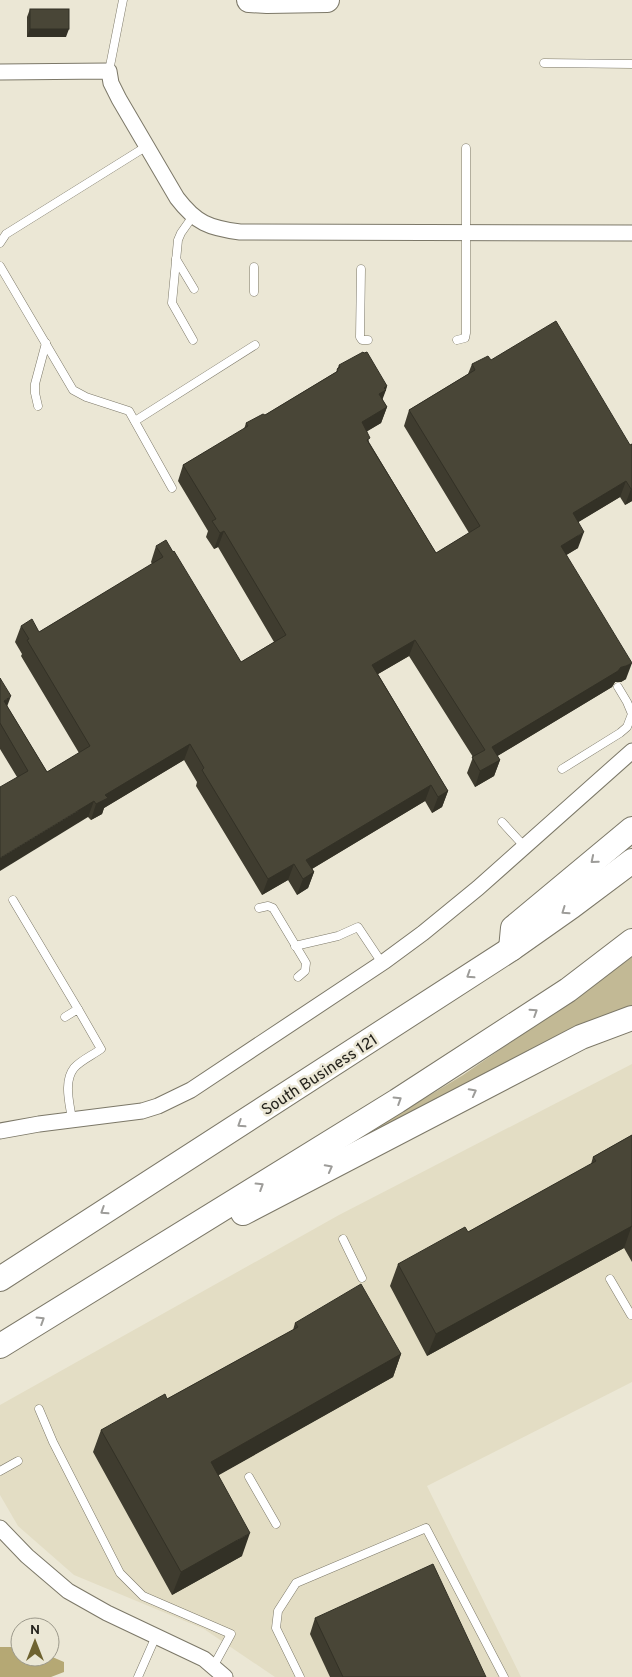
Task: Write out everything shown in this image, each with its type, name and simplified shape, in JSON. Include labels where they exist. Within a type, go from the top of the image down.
[{"type":"main road","points":[[249,0],[267,2],[327,0]]},
{"type":"main road","points":[[511,949],[512,928],[632,829]]},
{"type":"main road","name":"South Business 121","points":[[0,1279],[511,949],[632,861]]},
{"type":"main road","points":[[0,1346],[397,1101],[568,990],[632,941]]},
{"type":"main road","points":[[84,1294],[98,1292],[124,1275],[547,1054],[581,1037],[632,1018]]},
{"type":"street","points":[[0,72],[109,71],[111,83],[177,198],[192,216],[214,227],[240,232],[632,232]]},
{"type":"street","points":[[0,1132],[142,1111],[174,1099],[191,1090],[382,963],[455,907],[632,751]]},
{"type":"street","points":[[0,1528],[27,1556],[68,1591],[107,1613],[204,1660],[225,1677]]},
{"type":"lane","points":[[109,71],[123,0]]},
{"type":"lane","points":[[544,64],[632,64]]},
{"type":"lane","points":[[0,243],[6,234],[147,146]]},
{"type":"lane","points":[[457,340],[465,338],[466,333],[466,148]]},
{"type":"lane","points":[[192,216],[180,233],[172,303],[193,340]]},
{"type":"lane","points":[[176,259],[194,289]]},
{"type":"lane","points":[[254,267],[254,292]]},
{"type":"lane","points":[[361,269],[360,337],[362,340],[368,340]]},
{"type":"lane","points":[[1,271],[73,390],[86,397],[129,411],[172,488]]},
{"type":"lane","points":[[38,406],[35,384],[46,343]]},
{"type":"lane","points":[[135,421],[255,345]]},
{"type":"lane","points":[[562,769],[607,743],[627,727],[632,714],[631,708],[618,687]]},
{"type":"lane","points":[[502,822],[524,846]]},
{"type":"lane","points":[[13,900],[101,1049],[74,1068],[70,1076],[68,1089],[72,1120]]},
{"type":"lane","points":[[259,908],[268,906],[273,908],[295,946],[306,967],[305,971],[298,977]]},
{"type":"lane","points":[[295,946],[338,936],[358,927],[382,963]]},
{"type":"lane","points":[[65,1017],[78,1009]]},
{"type":"lane","points":[[343,1239],[362,1278]]},
{"type":"lane","points":[[610,1280],[631,1315]]},
{"type":"lane","points":[[39,1409],[120,1573],[143,1596],[232,1634],[213,1667]]},
{"type":"lane","points":[[0,1471],[18,1461]]},
{"type":"lane","points":[[249,1477],[276,1524]]},
{"type":"lane","points":[[300,1677],[276,1628],[278,1612],[296,1583],[426,1528],[504,1677]]},
{"type":"lane","points":[[138,1677],[156,1636]]},
{"type":"shaded area","points":[[632,957],[632,1014],[329,1165],[351,1143],[463,1075]]},
{"type":"shaded area","points":[[632,1064],[632,1382],[427,1486],[521,1677],[275,1677],[204,1629],[74,1575],[18,1526],[0,1495],[0,1405],[339,1215]]},
{"type":"shaded area","points":[[0,1647],[10,1647],[10,1667],[60,1667],[60,1660],[64,1662],[64,1672],[51,1677],[0,1677]]},
{"type":"building","points":[[30,9],[69,9],[69,29],[30,29]]},
{"type":"building","points":[[556,321],[630,445],[632,444],[632,489],[626,481],[573,513],[584,532],[561,546],[632,663],[621,667],[618,671],[492,747],[500,760],[480,771],[472,757],[485,750],[415,640],[372,665],[448,791],[438,797],[431,785],[306,860],[314,872],[303,879],[294,864],[268,879],[202,770],[204,768],[190,744],[105,795],[108,798],[96,804],[94,801],[0,858],[0,787],[28,771],[0,723],[0,678],[11,696],[4,701],[47,772],[90,746],[27,640],[29,639],[21,626],[32,619],[39,632],[163,557],[156,546],[166,540],[241,662],[286,635],[224,531],[220,533],[212,521],[216,519],[183,465],[248,426],[246,423],[263,414],[265,415],[338,371],[339,365],[363,352],[367,352],[387,386],[384,388],[386,390],[379,394],[387,407],[362,422],[370,438],[367,440],[436,553],[480,526],[409,410],[475,370],[472,364],[488,356],[491,360]]},
{"type":"building","points":[[632,1135],[632,1226],[436,1334],[398,1264],[465,1227],[468,1232],[596,1161],[593,1157]]},
{"type":"building","points":[[361,1284],[401,1354],[211,1462],[250,1533],[181,1572],[101,1430],[165,1394],[167,1399],[298,1327],[295,1323]]},
{"type":"building","points":[[433,1564],[486,1677],[343,1677],[315,1618]]}]
